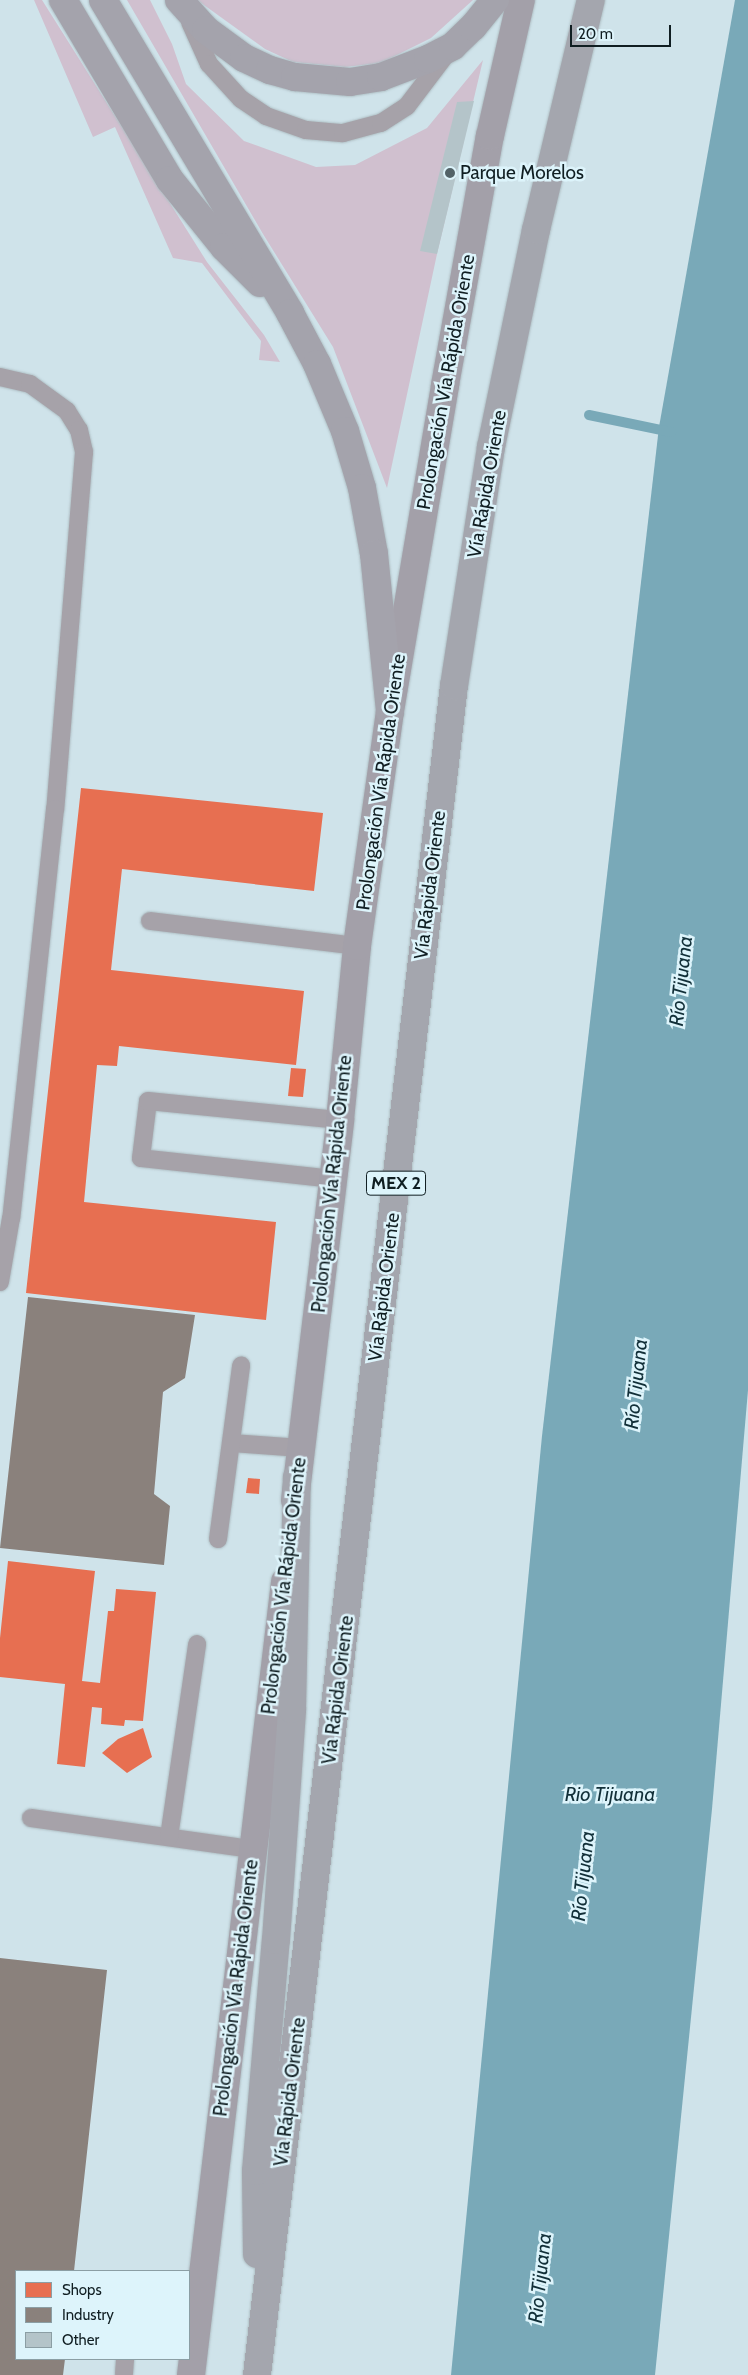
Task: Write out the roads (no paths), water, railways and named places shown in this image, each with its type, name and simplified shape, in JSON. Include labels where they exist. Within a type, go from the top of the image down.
[{"type":"highway","name":"Vía Rápida Oriente","points":[[258,2371],[454,686],[491,447],[536,230],[591,0]]},
{"type":"highway","points":[[258,2371],[256,2171],[292,1709],[297,1477]]},
{"type":"main road","points":[[62,0],[170,180],[224,248],[290,313]]},
{"type":"main road","points":[[103,0],[290,313],[317,364],[345,431],[362,488],[374,554],[390,711]]},
{"type":"main road","points":[[180,2],[206,30],[244,58],[270,70],[295,77],[350,82],[381,77],[428,59],[453,46],[495,0]]},
{"type":"main road","name":"Prolongación Vía Rápida Oriente","points":[[191,2375],[193,2319],[334,1179],[357,946],[390,711],[445,384],[490,136],[521,0]]},
{"type":"lane","points":[[180,2],[209,64],[241,99],[266,116],[306,130],[343,133],[381,123],[407,106],[453,46]]},
{"type":"lane","points":[[0,377],[30,384],[67,411],[79,430],[84,452],[55,808],[10,1218],[0,1282]]},
{"type":"lane","points":[[150,921],[357,946]]},
{"type":"lane","points":[[334,1179],[142,1158],[148,1101],[340,1120]]},
{"type":"lane","points":[[218,1539],[241,1366]]},
{"type":"lane","points":[[232,1444],[301,1448]]},
{"type":"lane","points":[[168,1837],[197,1644]]},
{"type":"lane","points":[[31,1818],[252,1849]]},
{"type":"water","name":"Rio Tijuana","points":[[735,0],[748,0],[748,1390],[712,1809],[655,2375],[451,2375],[542,1436],[659,427]]},
{"type":"waterway","points":[[589,415],[671,432]]},
{"type":"place","name":"Parque Morelos","points":[[450,173]]},
{"type":"water label","name":"Río Tijuana","points":[[681,981]]},
{"type":"water label","name":"Río Tijuana","points":[[636,1384]]},
{"type":"water label","name":"Río Tijuana","points":[[583,1876]]},
{"type":"water label","name":"Río Tijuana","points":[[540,2278]]}]
